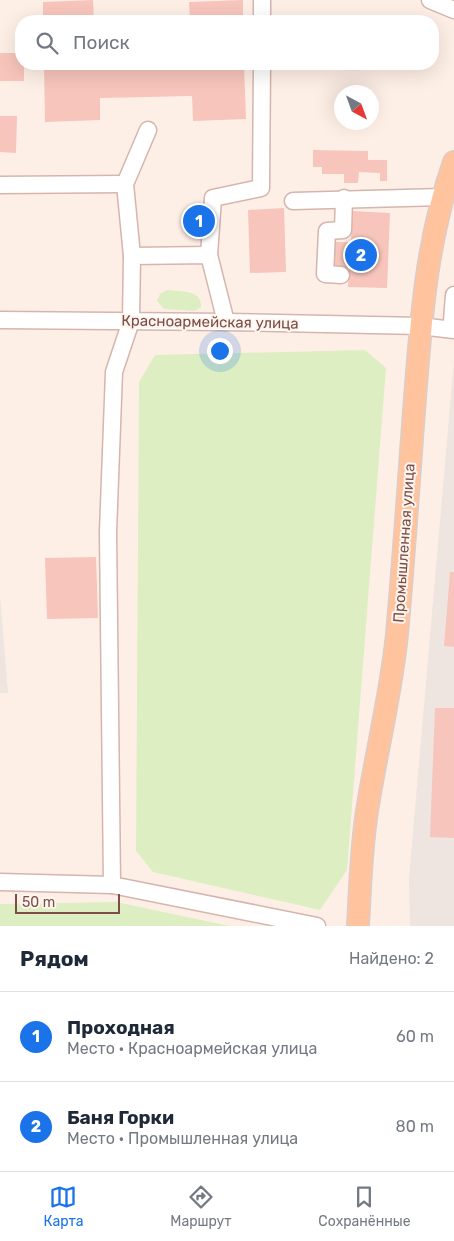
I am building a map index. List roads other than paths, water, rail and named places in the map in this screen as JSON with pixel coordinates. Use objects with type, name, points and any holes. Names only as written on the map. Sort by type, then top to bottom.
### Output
[{"type":"main road","name":"Промышленная улица","points":[[358,926],[360,877],[366,817],[387,709],[397,636],[420,326],[430,253],[442,197],[454,162]]},
{"type":"street","points":[[262,0],[262,15]]},
{"type":"street","points":[[430,0],[454,10]]},
{"type":"street","points":[[226,322],[209,255],[213,198],[261,188],[262,70]]},
{"type":"street","points":[[112,885],[108,532],[114,372],[131,321],[132,256],[125,184],[148,130]]},
{"type":"street","points":[[0,185],[125,184]]},
{"type":"street","points":[[293,201],[344,198],[442,197]]},
{"type":"street","points":[[342,275],[325,274],[327,231],[343,230],[344,198]]},
{"type":"street","points":[[132,256],[209,255]]},
{"type":"street","points":[[453,326],[454,295]]},
{"type":"street","name":"Красноармейская улица","points":[[0,320],[453,326]]},
{"type":"street","points":[[0,882],[112,885],[317,926]]},
{"type":"place","name":"Проходная","points":[[199,221]]},
{"type":"place","name":"Баня Горки","points":[[361,255]]}]
